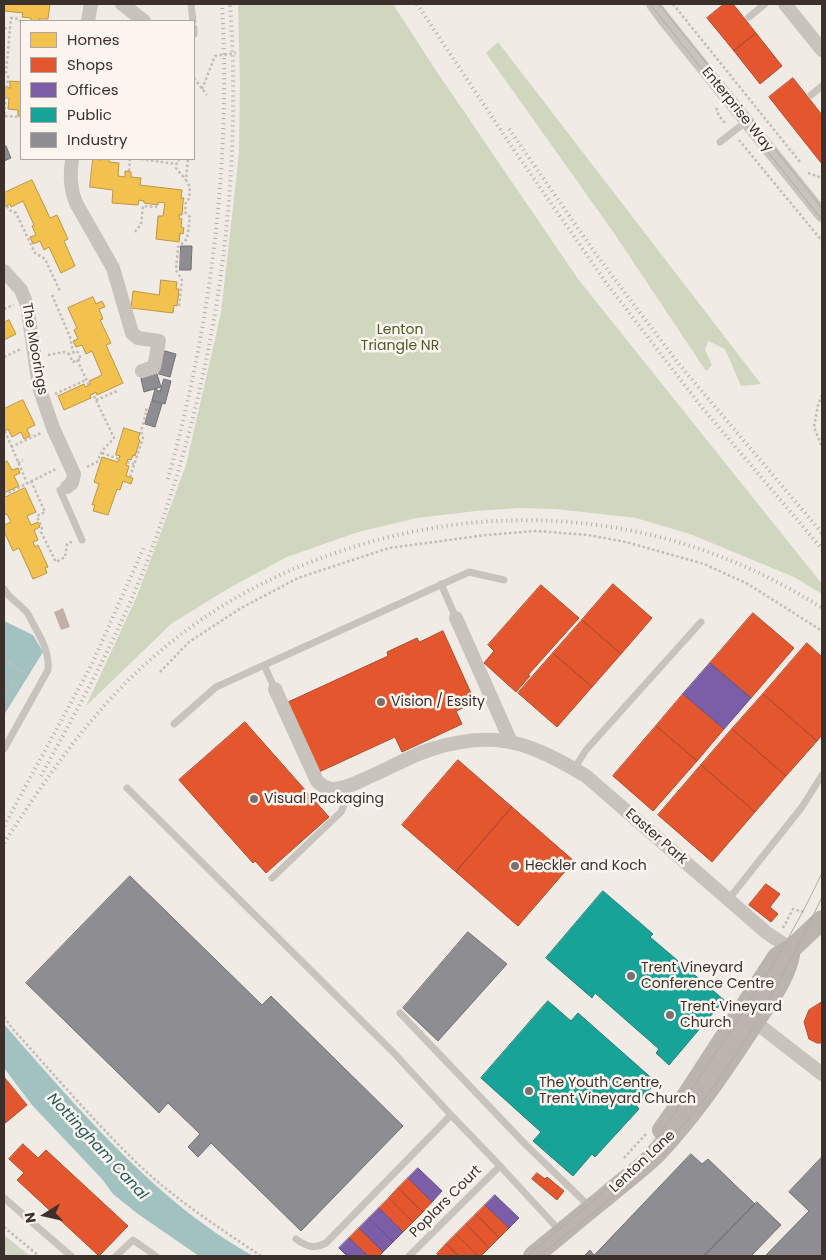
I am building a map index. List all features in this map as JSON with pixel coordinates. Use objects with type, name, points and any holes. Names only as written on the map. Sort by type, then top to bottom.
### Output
[{"type":"street","points":[[88,20],[91,4]]},
{"type":"street","points":[[122,4],[143,20]]},
{"type":"street","name":"Enterprise Way","points":[[654,4],[746,121],[819,206]]},
{"type":"street","points":[[785,4],[822,50]]},
{"type":"street","points":[[72,160],[70,184],[72,193],[76,204],[114,268],[132,333],[138,338],[159,341],[154,367],[142,371]]},
{"type":"street","name":"The Moorings","points":[[4,270],[24,296],[27,305],[39,387],[69,475]]},
{"type":"street","points":[[456,618],[511,742]]},
{"type":"street","name":"Easter Park","points":[[275,689],[317,781],[322,786],[332,789],[347,786],[429,750],[446,745],[478,740],[511,742],[545,754],[586,776],[767,933],[791,948]]},
{"type":"street","name":"Lenton Lane","points":[[598,1203],[661,1131],[731,1029],[777,957],[791,948],[822,920]]},
{"type":"street","name":"Lenton Lane","points":[[533,1256],[655,1155],[679,1129],[706,1096],[780,982],[790,960],[791,948]]},
{"type":"street","points":[[731,1029],[755,1022],[822,1074]]},
{"type":"lane","points":[[191,4],[193,20]]},
{"type":"lane","points":[[749,16],[765,4]]},
{"type":"lane","points":[[811,95],[822,86]]},
{"type":"lane","points":[[720,142],[746,121]]},
{"type":"lane","points":[[69,475],[60,490],[82,539]]},
{"type":"lane","points":[[174,724],[216,687],[441,584],[469,572],[504,580]]},
{"type":"lane","points":[[441,584],[456,618]]},
{"type":"lane","points":[[4,589],[10,598],[28,614],[47,652],[48,660],[48,670],[4,749]]},
{"type":"lane","points":[[574,769],[586,750],[701,622]]},
{"type":"lane","points":[[264,665],[275,689]]},
{"type":"lane","points":[[728,900],[802,807],[822,775]]},
{"type":"lane","points":[[272,878],[341,812],[347,798],[347,786]]},
{"type":"lane","points":[[127,788],[393,1052],[500,1166]]},
{"type":"lane","points":[[400,1013],[526,1144],[598,1203]]},
{"type":"lane","points":[[296,1239],[312,1248],[326,1243],[451,1115]]},
{"type":"lane","name":"Poplars Court","points":[[409,1256],[500,1166],[562,1233]]},
{"type":"lane","points":[[4,1198],[71,1256]]},
{"type":"lane","points":[[116,1256],[133,1240],[156,1256]]},
{"type":"path","name":"Enterprise Way","points":[[673,4],[808,173],[822,178]]},
{"type":"path","points":[[7,88],[8,76],[6,72],[11,18],[19,18],[20,20]]},
{"type":"path","points":[[4,28],[10,29]]},
{"type":"path","points":[[202,89],[215,56],[236,53]]},
{"type":"path","points":[[195,79],[207,95]]},
{"type":"path","points":[[6,97],[4,116],[20,117]]},
{"type":"path","points":[[129,171],[130,160]]},
{"type":"path","points":[[148,160],[176,164]]},
{"type":"path","points":[[176,164],[179,160]]},
{"type":"path","points":[[186,180],[188,160]]},
{"type":"path","points":[[176,164],[176,168],[190,187],[190,198],[186,201],[185,212],[190,217],[186,239],[178,247],[176,270],[182,280],[179,306]]},
{"type":"path","points":[[7,206],[9,210],[16,213],[35,253],[45,260],[60,291]]},
{"type":"path","points":[[135,232],[141,224],[143,206],[158,208]]},
{"type":"path","points":[[52,294],[70,336],[73,352]]},
{"type":"path","points":[[34,357],[64,352],[69,354],[77,351],[80,359],[72,362],[69,354]]},
{"type":"path","points":[[77,360],[89,386]]},
{"type":"path","points":[[43,400],[86,380]]},
{"type":"path","points":[[96,400],[118,390]]},
{"type":"path","points":[[4,495],[31,480],[69,475],[97,462],[102,451],[114,438],[93,394]]},
{"type":"path","points":[[822,395],[818,405],[814,428],[822,447]]},
{"type":"path","points":[[130,477],[143,438],[141,431],[148,410],[143,409]]},
{"type":"path","points":[[11,447],[53,428]]},
{"type":"path","points":[[5,431],[27,482]]},
{"type":"path","points":[[102,453],[119,459]]},
{"type":"path","points":[[18,462],[23,460]]},
{"type":"path","points":[[127,462],[134,464]]},
{"type":"path","points":[[31,480],[45,512],[37,516],[42,528],[41,532],[56,562],[65,557],[68,544],[82,539]]},
{"type":"path","points":[[4,659],[28,675]]},
{"type":"path","points":[[12,702],[4,696],[5,688],[12,682],[20,670]]},
{"type":"path","points":[[12,682],[20,688]]},
{"type":"path","points":[[4,1017],[132,1159],[219,1229],[261,1256]]},
{"type":"path","points":[[4,1227],[39,1256]]},
{"type":"green space","name":"Lenton Triangle NR","points":[[238,4],[393,4],[578,279],[822,584],[822,594],[794,577],[690,534],[636,518],[556,509],[518,508],[417,518],[358,532],[287,557],[229,588],[171,624],[86,706],[137,596],[186,465],[221,313],[239,154]]},
{"type":"green space","points":[[498,42],[761,384],[741,386],[725,349],[708,341],[705,350],[712,365],[706,371],[614,233],[486,53]]},
{"type":"green space","points":[[4,1235],[30,1256],[4,1256]]},
{"type":"water","points":[[4,621],[33,635],[43,652],[4,715]]},
{"type":"water","name":"Nottingham Canal","points":[[4,1024],[113,1145],[156,1186],[202,1223],[253,1256],[199,1256],[138,1214],[113,1194],[102,1179],[32,1105],[4,1068]]},
{"type":"building: Homes","points":[[4,4],[50,4],[48,19],[31,20],[31,18],[22,17],[23,13],[4,11]]},
{"type":"building: Homes","points":[[10,81],[20,82],[20,116],[18,116],[18,110],[8,109],[9,98],[4,97],[4,87],[10,88]]},
{"type":"building: Homes","points":[[93,160],[109,160],[109,162],[119,163],[118,176],[125,177],[125,171],[131,172],[131,177],[141,178],[140,185],[182,190],[181,198],[184,198],[182,215],[179,215],[179,218],[182,219],[181,227],[184,228],[183,234],[180,233],[179,242],[156,239],[158,216],[163,216],[165,203],[158,202],[158,205],[144,203],[144,201],[139,200],[138,205],[112,203],[113,190],[90,187]]},
{"type":"building: Homes","points":[[32,180],[50,218],[57,215],[68,239],[64,241],[75,266],[61,273],[49,247],[44,250],[40,241],[33,244],[30,237],[36,235],[32,226],[34,225],[23,201],[11,207],[10,204],[4,207],[4,193]]},
{"type":"building: Homes","points":[[161,280],[177,282],[176,289],[179,289],[177,306],[174,305],[173,313],[131,308],[133,291],[159,295]]},
{"type":"building: Homes","points":[[93,297],[96,304],[102,301],[105,307],[99,309],[103,319],[100,320],[111,343],[106,345],[123,383],[97,395],[96,392],[90,395],[91,398],[64,410],[58,396],[84,384],[85,387],[91,384],[89,381],[102,375],[92,351],[86,354],[82,345],[76,347],[73,341],[78,339],[74,330],[77,328],[68,308]]},
{"type":"building: Homes","points":[[9,320],[16,334],[4,340],[4,323]]},
{"type":"building: Homes","points":[[23,400],[35,425],[27,429],[30,436],[24,439],[21,432],[12,437],[8,429],[4,431],[4,409]]},
{"type":"building: Homes","points":[[124,428],[140,433],[135,456],[133,455],[131,460],[128,459],[126,465],[129,466],[126,476],[133,478],[131,484],[123,481],[120,490],[117,489],[108,515],[93,511],[95,505],[92,505],[99,484],[94,482],[102,457],[118,462],[120,456],[116,455]]},
{"type":"building: Homes","points":[[7,461],[12,470],[18,468],[20,473],[14,476],[19,486],[4,493],[4,463]]},
{"type":"building: Homes","points":[[25,488],[36,512],[27,516],[31,525],[38,522],[40,527],[34,530],[38,540],[33,542],[35,547],[38,545],[48,567],[45,568],[47,573],[33,579],[19,548],[13,551],[4,531],[4,525],[11,522],[7,514],[4,515],[4,498]]},
{"type":"building: Shops","points":[[724,4],[733,4],[756,33],[734,51],[707,18]]},
{"type":"building: Shops","points":[[756,33],[782,66],[760,84],[734,51]]},
{"type":"building: Shops","points":[[793,78],[822,115],[822,164],[769,97]]},
{"type":"building: Shops","points":[[613,584],[652,618],[621,654],[582,620]]},
{"type":"building: Shops","points":[[541,585],[579,618],[528,675],[530,676],[516,692],[484,663],[494,651],[488,645]]},
{"type":"building: Shops","points":[[753,613],[794,648],[751,698],[710,663]]},
{"type":"building: Shops","points":[[582,620],[621,654],[592,687],[553,653]]},
{"type":"building: Shops","name":"Vision / Essity","points":[[443,631],[475,702],[456,711],[462,724],[402,752],[395,737],[319,772],[288,702],[388,656],[387,652],[417,638],[419,642]]},
{"type":"building: Shops","points":[[807,643],[822,657],[822,735],[817,741],[763,694]]},
{"type":"building: Shops","points":[[553,653],[592,687],[557,727],[518,693]]},
{"type":"building: Shops","points":[[683,694],[724,729],[697,761],[656,726]]},
{"type":"building: Shops","points":[[763,694],[817,741],[786,776],[732,729]]},
{"type":"building: Shops","name":"Visual Packaging","points":[[245,722],[329,817],[266,873],[255,861],[253,863],[179,780]]},
{"type":"building: Shops","points":[[656,726],[697,761],[653,811],[613,776]]},
{"type":"building: Shops","points":[[732,729],[786,776],[755,812],[701,765]]},
{"type":"building: Shops","points":[[458,760],[512,807],[456,872],[402,825]]},
{"type":"building: Shops","points":[[701,765],[755,812],[712,862],[658,815]]},
{"type":"building: Shops","name":"Heckler and Koch","points":[[512,807],[574,861],[518,926],[456,872]]},
{"type":"building: Shops","points":[[766,884],[780,894],[770,907],[778,914],[771,922],[749,905]]},
{"type":"building: Shops","points":[[822,1002],[822,1043],[817,1043],[809,1039],[804,1022],[809,1010]]},
{"type":"building: Shops","points":[[4,1077],[27,1105],[4,1124]]},
{"type":"building: Shops","points":[[23,1144],[38,1158],[46,1150],[128,1226],[99,1256],[17,1180],[24,1173],[9,1159]]},
{"type":"building: Shops","points":[[537,1173],[545,1179],[547,1177],[564,1191],[557,1200],[532,1179]]},
{"type":"building: Shops","points":[[408,1178],[432,1202],[423,1212],[398,1188]]},
{"type":"building: Shops","points":[[398,1188],[423,1212],[413,1222],[389,1198]]},
{"type":"building: Shops","points":[[389,1198],[413,1222],[403,1232],[379,1208]]},
{"type":"building: Shops","points":[[485,1205],[509,1228],[499,1238],[476,1214]]},
{"type":"building: Shops","points":[[476,1214],[499,1238],[489,1248],[466,1224]]},
{"type":"building: Shops","points":[[466,1224],[489,1248],[481,1256],[478,1256],[456,1234]]},
{"type":"building: Shops","points":[[359,1228],[383,1252],[379,1256],[368,1256],[349,1238]]},
{"type":"building: Shops","points":[[456,1234],[478,1256],[459,1256],[446,1244]]},
{"type":"building: Shops","points":[[446,1244],[459,1256],[439,1256],[437,1254]]},
{"type":"building: Offices","points":[[710,663],[751,698],[724,729],[683,694]]},
{"type":"building: Offices","points":[[418,1168],[442,1191],[432,1202],[408,1178]]},
{"type":"building: Offices","points":[[495,1195],[519,1218],[509,1228],[485,1205]]},
{"type":"building: Offices","points":[[379,1208],[403,1232],[393,1242],[369,1218]]},
{"type":"building: Offices","points":[[369,1218],[393,1242],[383,1252],[359,1228]]},
{"type":"building: Offices","points":[[349,1238],[368,1256],[347,1256],[339,1248]]},
{"type":"building: Public","name":"Trent Vineyard Conference Centre","points":[[603,891],[653,934],[650,937],[724,1000],[669,1065],[656,1053],[659,1049],[595,993],[592,998],[546,958]]},
{"type":"building: Public","points":[[548,1001],[571,1021],[578,1013],[656,1082],[636,1105],[639,1109],[595,1157],[592,1154],[573,1176],[533,1141],[541,1132],[481,1078]]},
{"type":"building: Industry","points":[[6,146],[11,158],[4,161],[4,147]]},
{"type":"building: Industry","points":[[181,246],[192,246],[191,270],[180,270]]},
{"type":"building: Industry","points":[[165,351],[176,354],[170,377],[159,374]]},
{"type":"building: Industry","points":[[157,374],[161,387],[144,392],[141,379]]},
{"type":"building: Industry","points":[[164,379],[171,381],[165,404],[152,400],[155,389],[160,391]]},
{"type":"building: Industry","points":[[152,401],[162,404],[155,427],[145,424]]},
{"type":"building: Industry","points":[[130,876],[262,1005],[271,996],[403,1126],[301,1231],[211,1143],[198,1157],[188,1147],[200,1134],[168,1103],[159,1113],[26,983]]},
{"type":"building: Industry","points":[[468,932],[507,964],[438,1041],[403,1008]]},
{"type":"building: Industry","points":[[691,1154],[702,1164],[708,1159],[755,1204],[704,1256],[584,1256],[590,1250],[594,1255]]},
{"type":"building: Industry","points":[[822,1157],[822,1256],[765,1256],[809,1211],[789,1192]]},
{"type":"building: Industry","points":[[757,1202],[781,1225],[751,1256],[704,1256]]},
{"type":"building: Other","points":[[63,608],[70,627],[61,630],[54,612]]},
{"type":"tram line","points":[[650,4],[822,220]]},
{"type":"tram line","points":[[659,4],[822,208]]},
{"type":"tram line","points":[[527,1256],[615,1180],[643,1153],[662,1130],[758,989],[798,920],[822,873]]},
{"type":"tram line","points":[[539,1256],[618,1192],[648,1164],[687,1121],[732,1061],[752,1029],[789,964],[822,897]]},
{"type":"railway","points":[[168,479],[196,362],[215,243],[223,124],[222,4]]},
{"type":"railway","points":[[41,776],[102,662],[135,591],[162,521],[184,450],[203,377],[217,303],[232,154],[233,79],[230,4]]},
{"type":"railway","points":[[417,4],[512,147],[607,284],[700,405],[822,549]]},
{"type":"railway","points":[[509,129],[598,257],[678,363],[822,533]]},
{"type":"railway","points":[[4,843],[74,742],[113,696],[158,653],[216,610],[279,575],[324,557],[387,537],[451,525],[515,520],[579,523],[642,533],[704,550],[764,575],[822,608]]},
{"type":"railway","points":[[4,826],[92,664],[144,547]]},
{"type":"place","name":"Vision / Essity","points":[[381,702]]},
{"type":"place","name":"Visual Packaging","points":[[254,799]]},
{"type":"place","name":"Heckler and Koch","points":[[515,866]]},
{"type":"place","name":"Trent Vineyard Conference Centre","points":[[631,976]]},
{"type":"place","name":"Trent Vineyard Church","points":[[670,1015]]},
{"type":"place","name":"The Youth Centre, Trent Vineyard Church","points":[[529,1091]]}]
